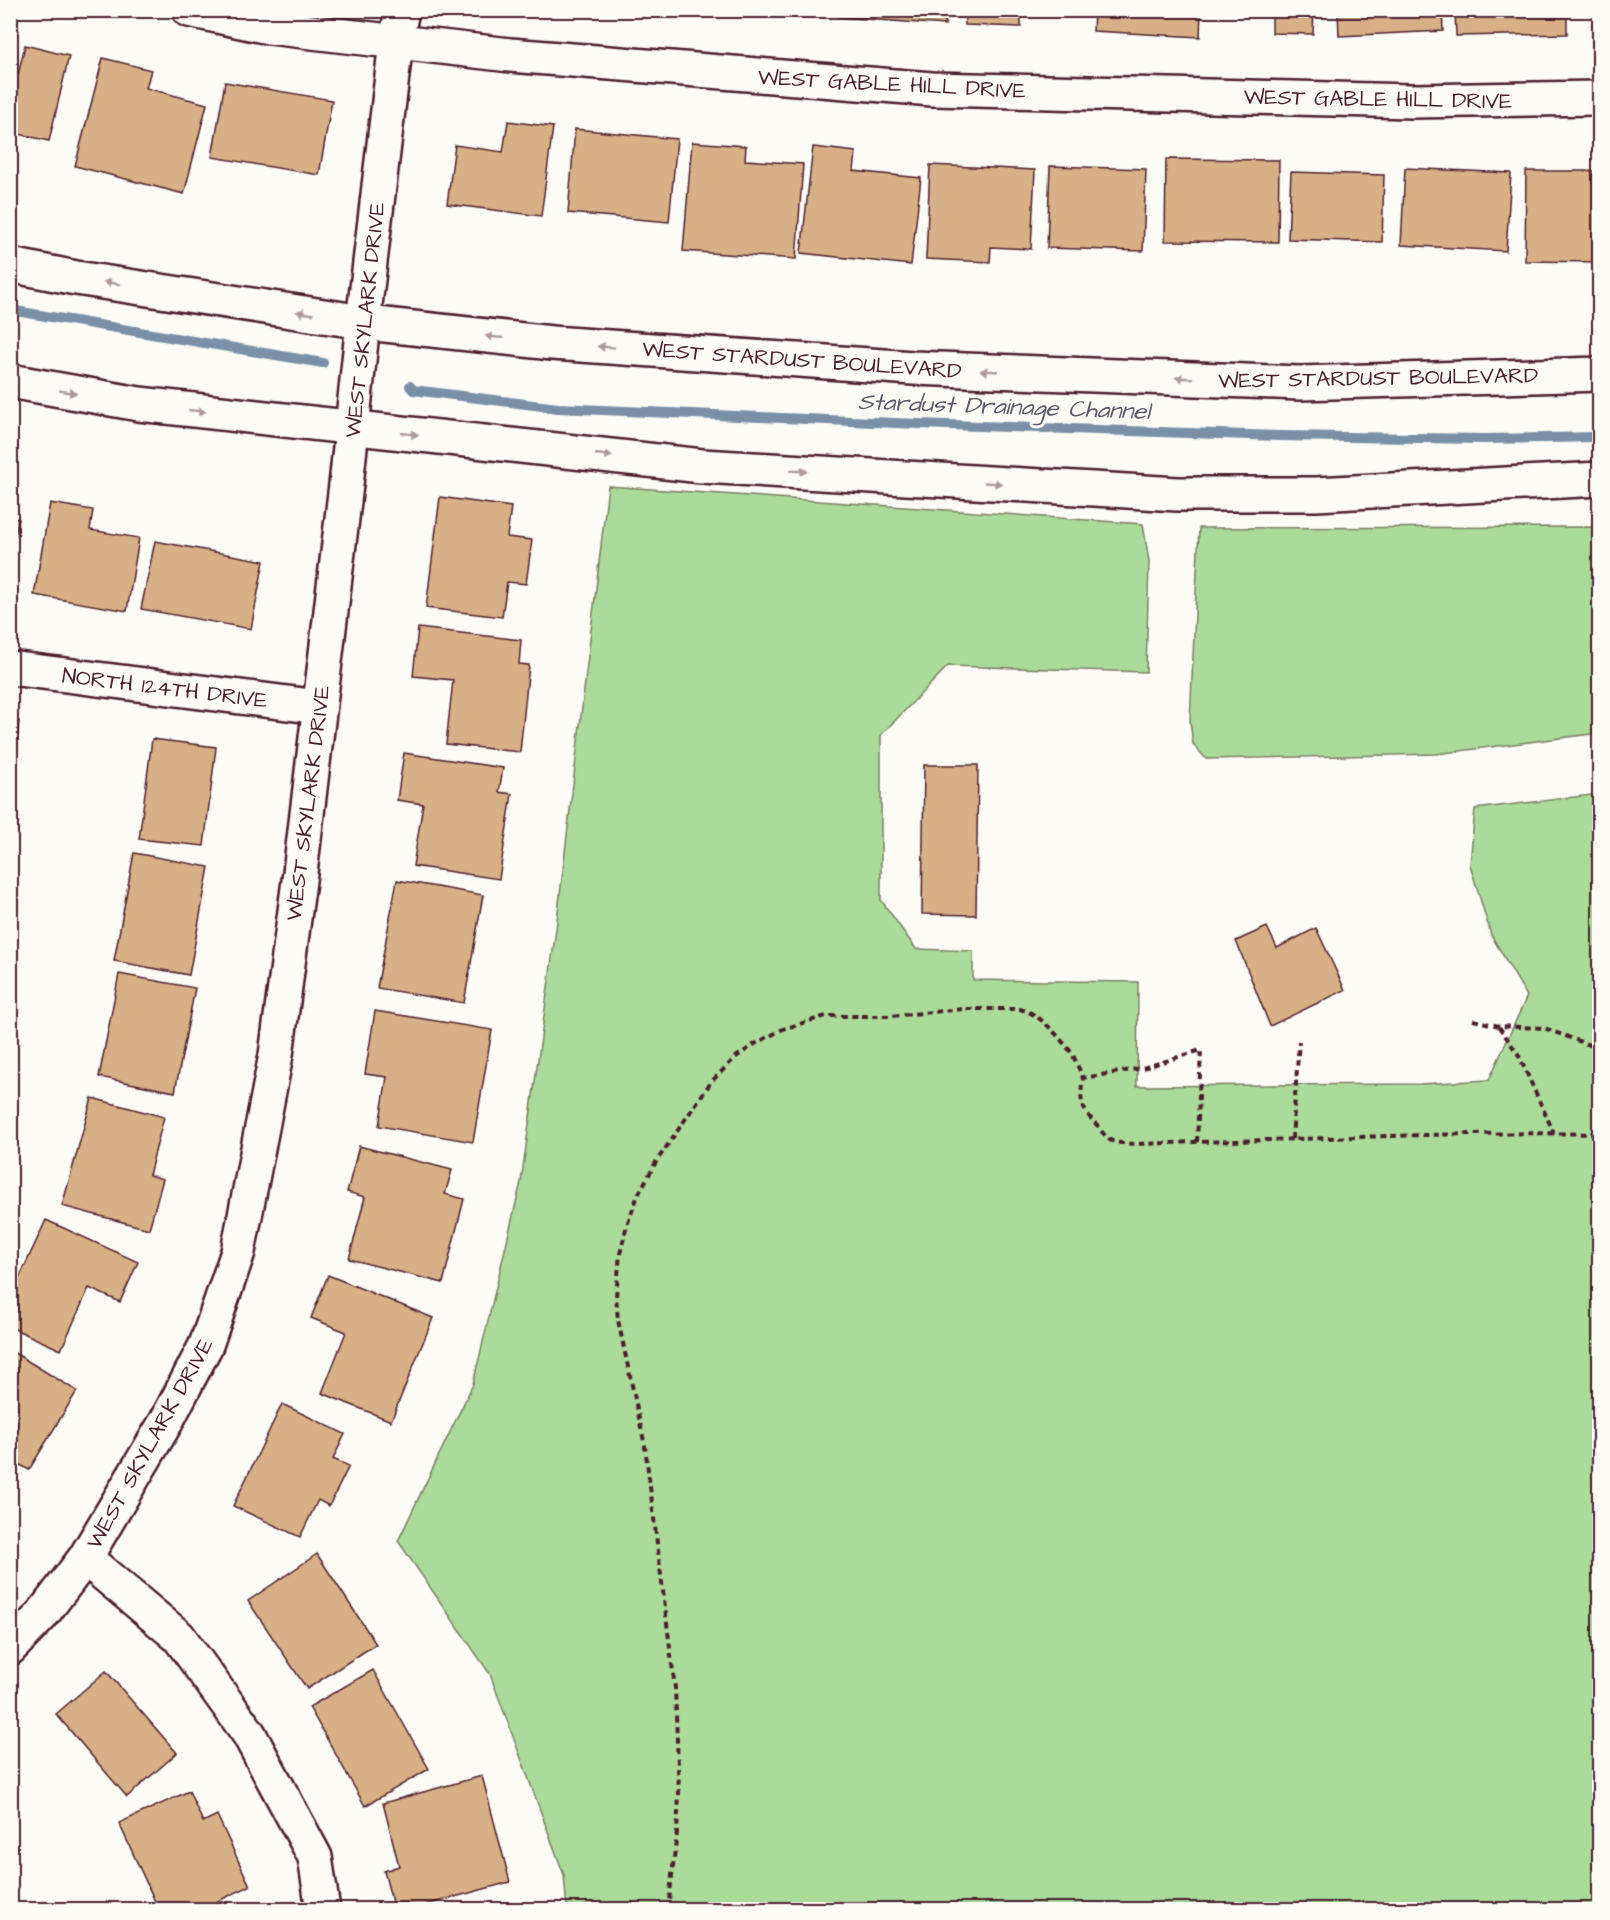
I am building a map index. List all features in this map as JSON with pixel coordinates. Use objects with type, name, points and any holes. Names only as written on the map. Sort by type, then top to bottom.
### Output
[{"type":"street","name":"WEST GABLE HILL DRIVE","points":[[189,10],[269,27],[522,56],[932,89],[1412,101],[1599,98]]},
{"type":"street","name":"WEST SKYLARK DRIVE","points":[[10,1648],[41,1616],[85,1558],[166,1422],[206,1345],[238,1252],[276,1055],[396,42],[402,10]]},
{"type":"street","name":"WEST STARDUST BOULEVARD","points":[[10,265],[76,278],[363,322],[552,343],[913,368],[1300,383],[1599,374]]},
{"type":"street","points":[[10,381],[139,404],[702,466],[1178,494],[1316,494],[1599,479]]},
{"type":"street","name":"NORTH 124TH DRIVE","points":[[10,668],[319,707]]},
{"type":"street","points":[[85,1558],[179,1637],[249,1734],[315,1857],[323,1910]]},
{"type":"path","points":[[668,1910],[679,1793],[675,1688],[645,1446],[618,1320],[616,1296],[620,1254],[638,1195],[656,1162],[711,1082],[736,1057],[783,1029],[826,1016],[891,1016],[963,1009],[1020,1009],[1044,1022],[1072,1053],[1083,1078],[1081,1104],[1084,1111],[1111,1140],[1123,1143],[1510,1132],[1599,1134]]},
{"type":"path","points":[[1473,1020],[1499,1026],[1544,1028],[1599,1049]]},
{"type":"path","points":[[1499,1026],[1518,1054],[1554,1133]]},
{"type":"path","points":[[1292,1139],[1299,1041]]},
{"type":"path","points":[[1083,1078],[1143,1068],[1201,1050],[1197,1142]]},
{"type":"green space","points":[[608,486],[1143,524],[1149,561],[1146,672],[948,666],[881,735],[881,900],[916,949],[973,951],[973,980],[1138,982],[1137,1086],[1420,1084],[1489,1080],[1527,996],[1491,935],[1470,865],[1475,809],[1599,794],[1599,1909],[567,1909],[564,1875],[490,1674],[398,1541],[473,1384],[521,1182],[556,929]]},
{"type":"green space","points":[[1599,527],[1599,733],[1436,754],[1206,759],[1193,744],[1190,721],[1199,528]]},
{"type":"building","points":[[839,10],[946,10],[945,25],[839,17]]},
{"type":"building","points":[[965,10],[1021,10],[1021,27],[965,25]]},
{"type":"building","points":[[1094,10],[1201,10],[1200,37],[1093,31]]},
{"type":"building","points":[[1272,10],[1314,10],[1313,34],[1272,33]]},
{"type":"building","points":[[1338,10],[1442,10],[1443,31],[1339,36]]},
{"type":"building","points":[[1455,10],[1567,10],[1567,34],[1456,36]]},
{"type":"building","points":[[25,45],[69,56],[49,141],[10,132],[10,74],[18,75]]},
{"type":"building","points":[[103,58],[151,70],[146,88],[207,104],[184,194],[75,166]]},
{"type":"building","points":[[225,82],[332,100],[319,175],[212,157]]},
{"type":"building","points":[[508,121],[553,127],[541,216],[447,204],[455,145],[503,152]]},
{"type":"building","points":[[575,129],[677,139],[669,222],[568,213]]},
{"type":"building","points":[[692,142],[746,146],[745,160],[803,164],[796,259],[683,251]]},
{"type":"building","points":[[813,147],[856,152],[854,171],[921,178],[911,265],[801,253]]},
{"type":"building","points":[[1166,159],[1279,160],[1278,242],[1165,241]]},
{"type":"building","points":[[930,165],[1035,170],[1031,249],[991,247],[990,262],[926,259]]},
{"type":"building","points":[[1050,166],[1146,169],[1143,251],[1047,248]]},
{"type":"building","points":[[1405,168],[1511,173],[1506,251],[1401,245]]},
{"type":"building","points":[[1526,171],[1600,171],[1600,262],[1525,261]]},
{"type":"building","points":[[1291,172],[1384,175],[1382,242],[1288,239]]},
{"type":"building","points":[[440,497],[511,507],[507,537],[532,540],[526,584],[507,582],[502,617],[426,608]]},
{"type":"building","points":[[50,503],[93,510],[90,530],[139,538],[127,611],[34,595]]},
{"type":"building","points":[[10,517],[19,519],[10,555]]},
{"type":"building","points":[[155,541],[264,561],[251,629],[141,609]]},
{"type":"building","points":[[418,628],[521,640],[519,664],[529,665],[520,752],[446,744],[453,680],[413,676]]},
{"type":"building","points":[[10,720],[19,721],[10,798]]},
{"type":"building","points":[[152,739],[216,747],[204,846],[139,839]]},
{"type":"building","points":[[404,753],[503,768],[499,792],[512,794],[499,879],[413,866],[423,804],[397,800]]},
{"type":"building","points":[[924,765],[978,765],[976,915],[922,914]]},
{"type":"building","points":[[134,853],[209,867],[189,975],[114,961]]},
{"type":"building","points":[[397,880],[483,895],[464,1003],[377,988]]},
{"type":"building","points":[[1267,927],[1277,948],[1316,928],[1345,990],[1270,1026],[1236,941]]},
{"type":"building","points":[[119,974],[195,988],[175,1092],[99,1077]]},
{"type":"building","points":[[375,1011],[492,1030],[473,1142],[379,1126],[387,1077],[365,1074]]},
{"type":"building","points":[[92,1098],[164,1117],[149,1175],[163,1179],[149,1229],[62,1206]]},
{"type":"building","points":[[359,1146],[452,1170],[445,1194],[464,1199],[443,1283],[349,1259],[365,1197],[347,1192]]},
{"type":"building","points":[[46,1220],[138,1262],[120,1302],[89,1288],[61,1350],[10,1327],[10,1298]]},
{"type":"building","points":[[328,1275],[433,1318],[391,1421],[322,1393],[346,1332],[311,1318]]},
{"type":"building","points":[[13,1352],[77,1391],[29,1470],[10,1459],[10,1356]]},
{"type":"building","points":[[282,1404],[345,1434],[333,1459],[349,1466],[329,1506],[318,1500],[300,1537],[233,1506]]},
{"type":"building","points":[[317,1554],[376,1644],[307,1689],[248,1601]]},
{"type":"building","points":[[373,1670],[429,1769],[365,1806],[309,1707]]},
{"type":"building","points":[[106,1671],[177,1753],[127,1797],[56,1714]]},
{"type":"building","points":[[482,1776],[510,1882],[407,1910],[394,1910],[384,1871],[399,1866],[383,1803]]},
{"type":"building","points":[[189,1791],[203,1822],[217,1815],[250,1886],[199,1910],[159,1910],[119,1823]]},
{"type":"waterway","name":"Stardust Drainage Channel","points":[[10,310],[323,363]]},
{"type":"waterway","name":"Stardust Drainage Channel","points":[[410,386],[413,390],[558,408],[918,424],[1279,436],[1485,439],[1600,437]]}]
